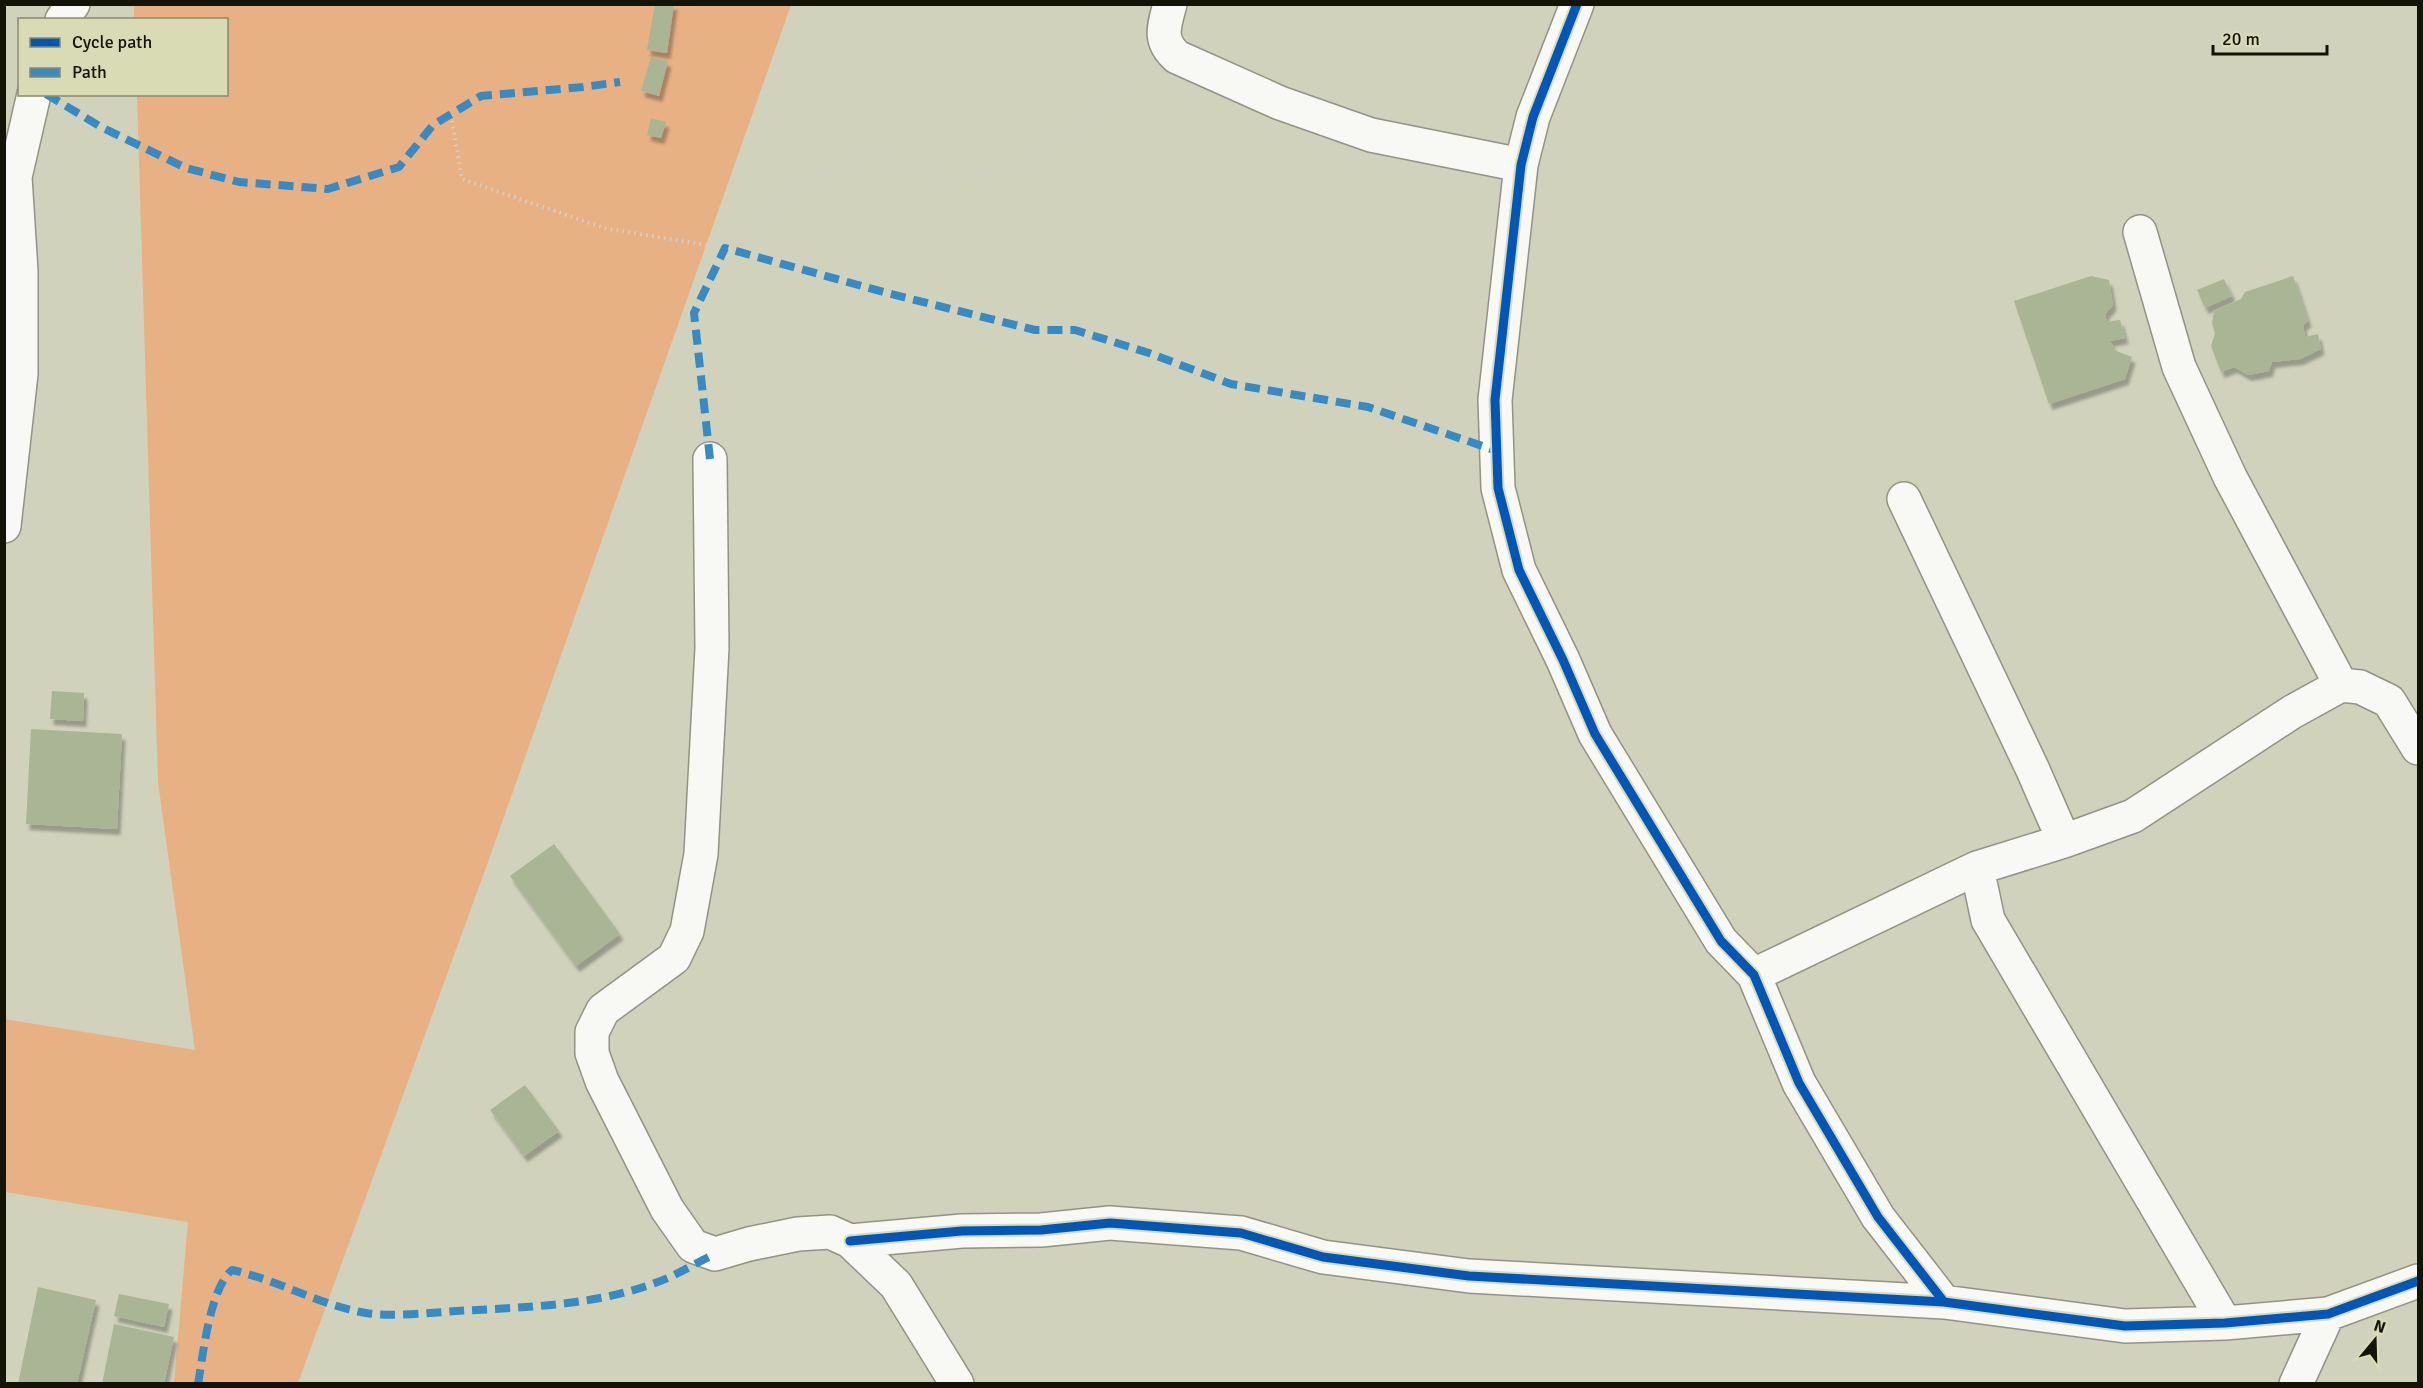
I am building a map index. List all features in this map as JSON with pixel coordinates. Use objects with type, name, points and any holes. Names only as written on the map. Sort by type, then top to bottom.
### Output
[{"type":"street","points":[[63,18],[73,4]]},
{"type":"street","points":[[1170,4],[1163,28],[1164,40],[1167,48],[1177,57],[1300,111],[1371,135],[1521,165]]},
{"type":"street","points":[[1577,4],[1533,117],[1521,165],[1495,400],[1498,488],[1519,570],[1563,660],[1595,734],[1721,941],[1754,975],[1798,1083],[1878,1217],[1944,1302]]},
{"type":"street","points":[[4,526],[21,374],[21,271],[15,177],[33,96]]},
{"type":"street","points":[[2140,232],[2179,367],[2230,477],[2341,685]]},
{"type":"street","points":[[710,459],[712,648],[701,854],[687,931],[674,958],[632,986],[603,1010],[592,1032],[592,1053],[602,1081],[667,1209],[693,1246],[714,1254],[798,1234],[830,1232],[850,1241],[896,1285],[957,1383]]},
{"type":"street","points":[[1904,499],[2032,768],[2064,841]]},
{"type":"street","points":[[1754,975],[1977,868],[2064,841],[2133,816],[2292,712],[2341,685],[2360,687],[2389,701],[2418,748]]},
{"type":"street","points":[[1977,868],[1988,920],[2225,1323]]},
{"type":"street","points":[[850,1241],[962,1231],[1041,1230],[1110,1223],[1242,1233],[1323,1257],[1469,1276],[1944,1302],[2125,1326],[2225,1323],[2328,1314],[2418,1281]]},
{"type":"street","points":[[2296,1383],[2328,1314]]},
{"type":"path","points":[[451,115],[462,179],[604,228],[725,248],[808,179],[871,155],[950,179],[1016,169],[1080,126],[1164,40]]},
{"type":"shaded area","points":[[134,5],[791,5],[488,862],[298,1383],[174,1383],[188,1222],[5,1192],[4,1019],[195,1050],[158,782],[137,96],[228,96],[228,18],[134,18]]},
{"type":"building","points":[[655,4],[674,4],[667,53],[647,50]]},
{"type":"building","points":[[651,57],[668,61],[659,96],[641,91]]},
{"type":"building","points":[[651,118],[666,122],[661,138],[647,135]]},
{"type":"building","points":[[2091,276],[2109,280],[2113,305],[2105,314],[2107,322],[2120,320],[2125,338],[2110,341],[2116,351],[2132,357],[2125,379],[2049,404],[2014,301]]},
{"type":"building","points":[[2293,276],[2308,321],[2303,325],[2305,337],[2318,334],[2321,349],[2300,359],[2272,362],[2269,371],[2248,375],[2234,367],[2221,372],[2211,346],[2215,333],[2212,323],[2214,311],[2241,299],[2245,292]]},
{"type":"building","points":[[2224,279],[2232,296],[2205,308],[2197,290]]},
{"type":"building","points":[[52,691],[84,693],[83,721],[50,719]]},
{"type":"building","points":[[31,729],[122,734],[117,829],[26,824]]},
{"type":"building","points":[[554,844],[620,934],[576,966],[510,876]]},
{"type":"building","points":[[525,1085],[559,1131],[524,1156],[490,1110]]},
{"type":"building","points":[[38,1287],[96,1300],[77,1384],[18,1384]]},
{"type":"building","points":[[119,1294],[169,1304],[164,1327],[114,1316]]},
{"type":"building","points":[[114,1324],[174,1337],[164,1384],[102,1384]]},
{"type":"marked path","points":[[49,96],[101,127],[186,168],[239,182],[328,189],[399,167],[433,125],[481,96],[620,82]]},
{"type":"marked path","points":[[710,459],[694,313],[725,248],[887,293],[1035,330],[1075,330],[1149,353],[1231,384],[1368,407],[1497,451]]},
{"type":"marked path","points":[[198,1384],[213,1306],[224,1279],[232,1270],[349,1309],[386,1315],[538,1306],[619,1294],[670,1277],[715,1254]]},
{"type":"cycle path","points":[[1577,4],[1533,117],[1521,165],[1495,400],[1498,488],[1519,570],[1563,660],[1595,734],[1721,941],[1754,975],[1799,1083],[1878,1217],[1944,1302]]},
{"type":"cycle path","points":[[850,1241],[962,1231],[1041,1230],[1110,1223],[1241,1233],[1323,1257],[1469,1276],[1944,1302],[2125,1326],[2225,1323],[2328,1314],[2418,1281]]}]
